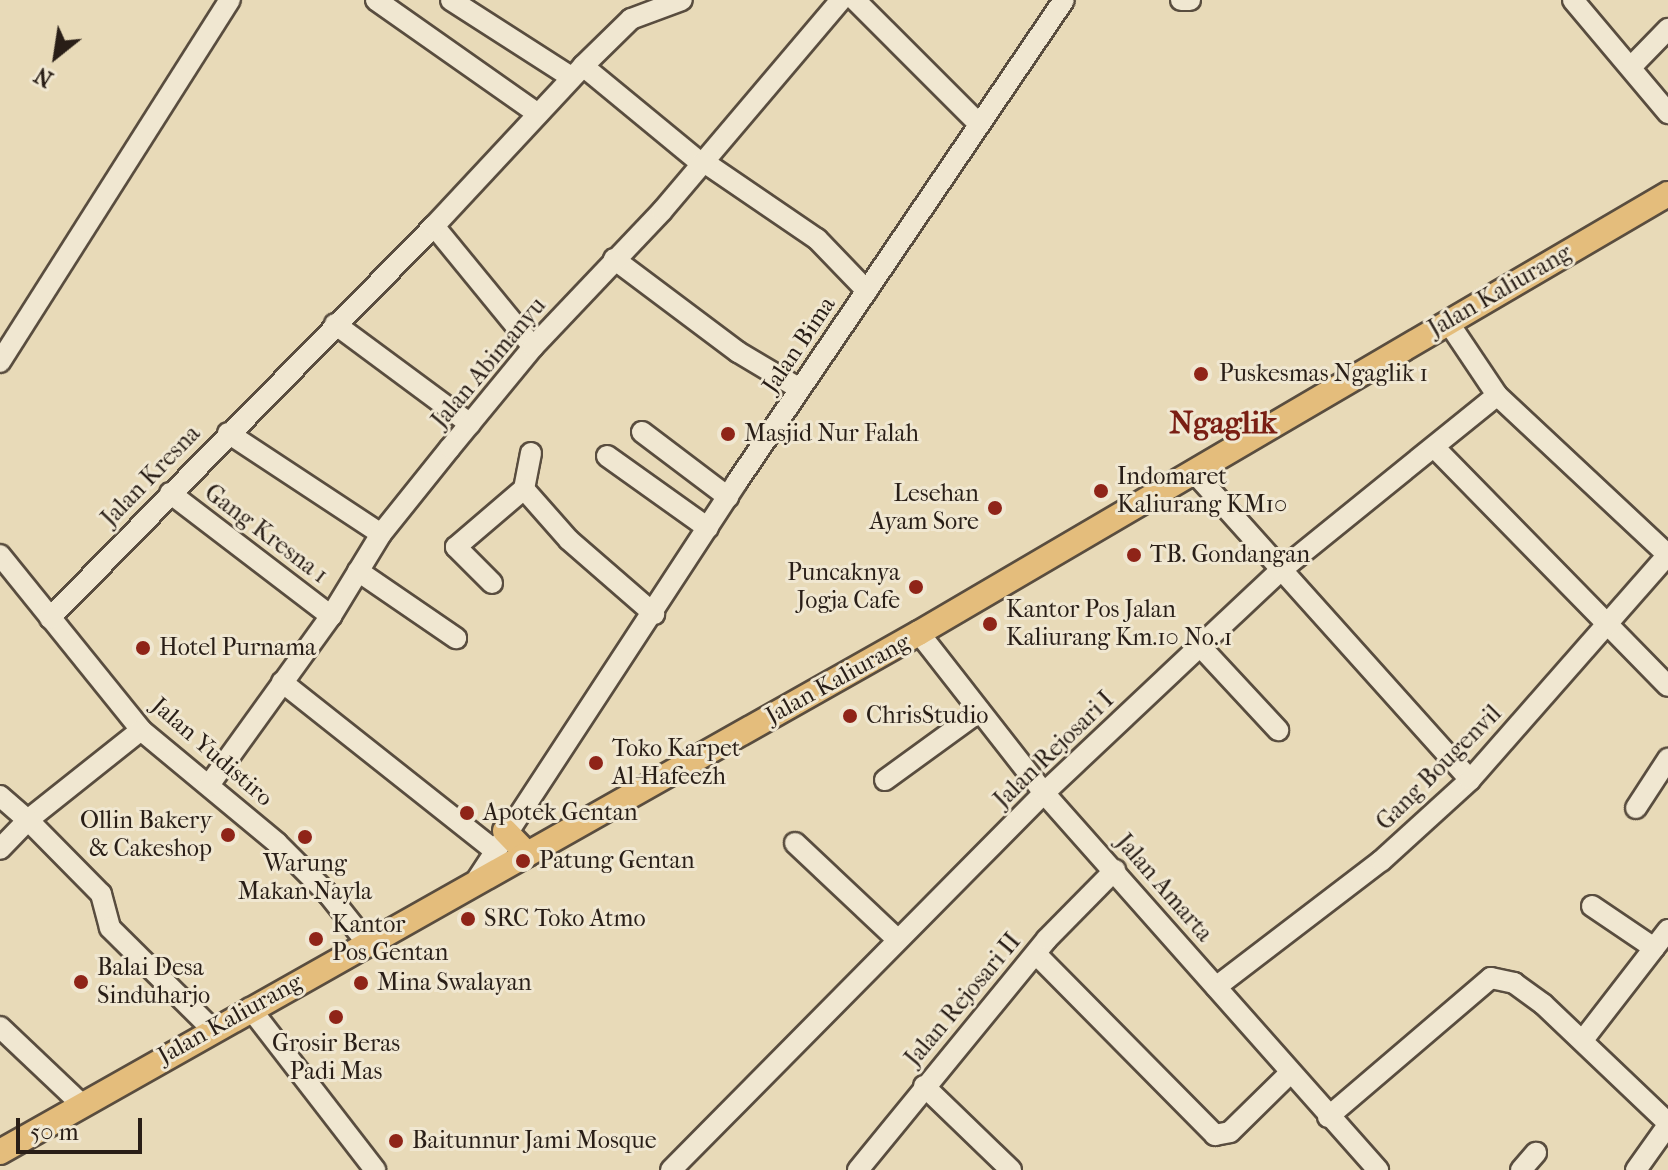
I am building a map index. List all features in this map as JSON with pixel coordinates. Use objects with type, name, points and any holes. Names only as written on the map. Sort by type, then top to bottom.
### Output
[{"type":"main road","name":"Jalan Kaliurang","points":[[0,1152],[80,1103],[919,633],[1668,194]]},
{"type":"main road","points":[[500,841],[527,854]]},
{"type":"street","points":[[0,362],[230,0]]},
{"type":"street","points":[[376,0],[538,114]]},
{"type":"street","points":[[451,0],[577,72],[703,163],[817,239],[867,291]]},
{"type":"street","points":[[228,433],[434,226],[577,72],[631,19],[639,6],[682,0]]},
{"type":"street","name":"Jalan Abimanyu","points":[[209,785],[331,616],[381,534],[533,347],[703,163],[841,0]]},
{"type":"street","points":[[855,0],[977,122]]},
{"type":"street","name":"Jalan Bima","points":[[476,881],[977,122],[1064,0]]},
{"type":"street","points":[[1181,0],[1190,0]]},
{"type":"street","points":[[1573,0],[1632,66],[1668,113]]},
{"type":"street","points":[[1632,66],[1668,29]]},
{"type":"street","points":[[434,226],[533,347]]},
{"type":"street","points":[[614,259],[728,345],[800,389]]},
{"type":"street","points":[[1448,322],[1497,395],[1668,555]]},
{"type":"street","points":[[335,324],[470,424]]},
{"type":"street","name":"Jalan Rejosari I","points":[[671,1170],[1044,793],[1200,646],[1280,571],[1497,395]]},
{"type":"street","points":[[642,432],[728,497]]},
{"type":"street","name":"Jalan Kresna","points":[[50,618],[228,433],[381,534]]},
{"type":"street","points":[[1434,447],[1668,686]]},
{"type":"street","points":[[492,583],[456,547],[524,489],[531,453]]},
{"type":"street","points":[[607,456],[708,528]]},
{"type":"street","points":[[1193,471],[1280,571],[1390,686],[1470,780]]},
{"type":"street","points":[[524,489],[569,540],[654,614]]},
{"type":"street","name":"Gang Kresna 1","points":[[170,493],[331,616]]},
{"type":"street","name":"Jalan Yudistiro","points":[[0,555],[141,730],[209,785],[329,895],[367,943]]},
{"type":"street","name":"Gang Bougenvil","points":[[1216,987],[1381,861],[1470,780],[1668,555]]},
{"type":"street","points":[[358,571],[456,638]]},
{"type":"street","name":"Jalan Amarta","points":[[919,633],[1044,793],[1378,1170]]},
{"type":"street","points":[[1200,646],[1278,730]]},
{"type":"street","points":[[282,682],[500,841]]},
{"type":"street","points":[[885,780],[980,711]]},
{"type":"street","points":[[0,849],[28,820],[141,730]]},
{"type":"street","points":[[1636,808],[1668,759]]},
{"type":"street","points":[[0,796],[101,894],[110,928],[212,1029]]},
{"type":"street","points":[[795,843],[897,939]]},
{"type":"street","name":"Jalan Rejosari II","points":[[858,1170],[924,1086],[1036,954],[1115,870]]},
{"type":"street","points":[[1592,906],[1654,948]]},
{"type":"street","points":[[1583,1040],[1668,930]]},
{"type":"street","points":[[1036,954],[1215,1135],[1230,1132],[1290,1073]]},
{"type":"street","points":[[1328,1117],[1491,978],[1514,983],[1583,1040],[1641,1102],[1668,1124],[1636,1170]]},
{"type":"street","points":[[250,1008],[375,1170]]},
{"type":"street","points":[[0,1027],[80,1103]]},
{"type":"street","points":[[924,1086],[1011,1170]]},
{"type":"street","points":[[1521,1170],[1536,1153]]},
{"type":"place","name":"Puskesmas Ngaglik 1","points":[[1201,374]]},
{"type":"place","name":"Masjid Nur Falah","points":[[728,434]]},
{"type":"place","name":"Indomaret Kaliurang KM10","points":[[1101,491]]},
{"type":"place","name":"Lesehan Ayam Sore","points":[[995,508]]},
{"type":"place","name":"TB. Gondangan","points":[[1134,555]]},
{"type":"place","name":"Puncaknya Jogja Cafe","points":[[916,587]]},
{"type":"place","name":"Kantor Pos Jalan Kaliurang Km.10 No. 1","points":[[990,624]]},
{"type":"place","name":"Hotel Purnama","points":[[143,648]]},
{"type":"place","name":"ChrisStudio","points":[[850,716]]},
{"type":"place","name":"Toko Karpet Al-Hafeezh","points":[[596,763]]},
{"type":"place","name":"Apotek Gentan","points":[[467,813]]},
{"type":"place","name":"Ollin Bakery & Cakeshop","points":[[228,835]]},
{"type":"place","name":"Warung Makan Nayla","points":[[305,837]]},
{"type":"place","name":"Patung Gentan","points":[[523,861]]},
{"type":"place","name":"SRC Toko Atmo","points":[[468,919]]},
{"type":"place","name":"Kantor Pos Gentan","points":[[316,939]]},
{"type":"place","name":"Balai Desa Sinduharjo","points":[[81,982]]},
{"type":"place","name":"Mina Swalayan","points":[[361,983]]},
{"type":"place","name":"Grosir Beras Padi Mas","points":[[336,1017]]},
{"type":"place","name":"Baitunnur Jami Mosque","points":[[396,1141]]},
{"type":"district","name":"Ngaglik","points":[[1223,423]]}]
